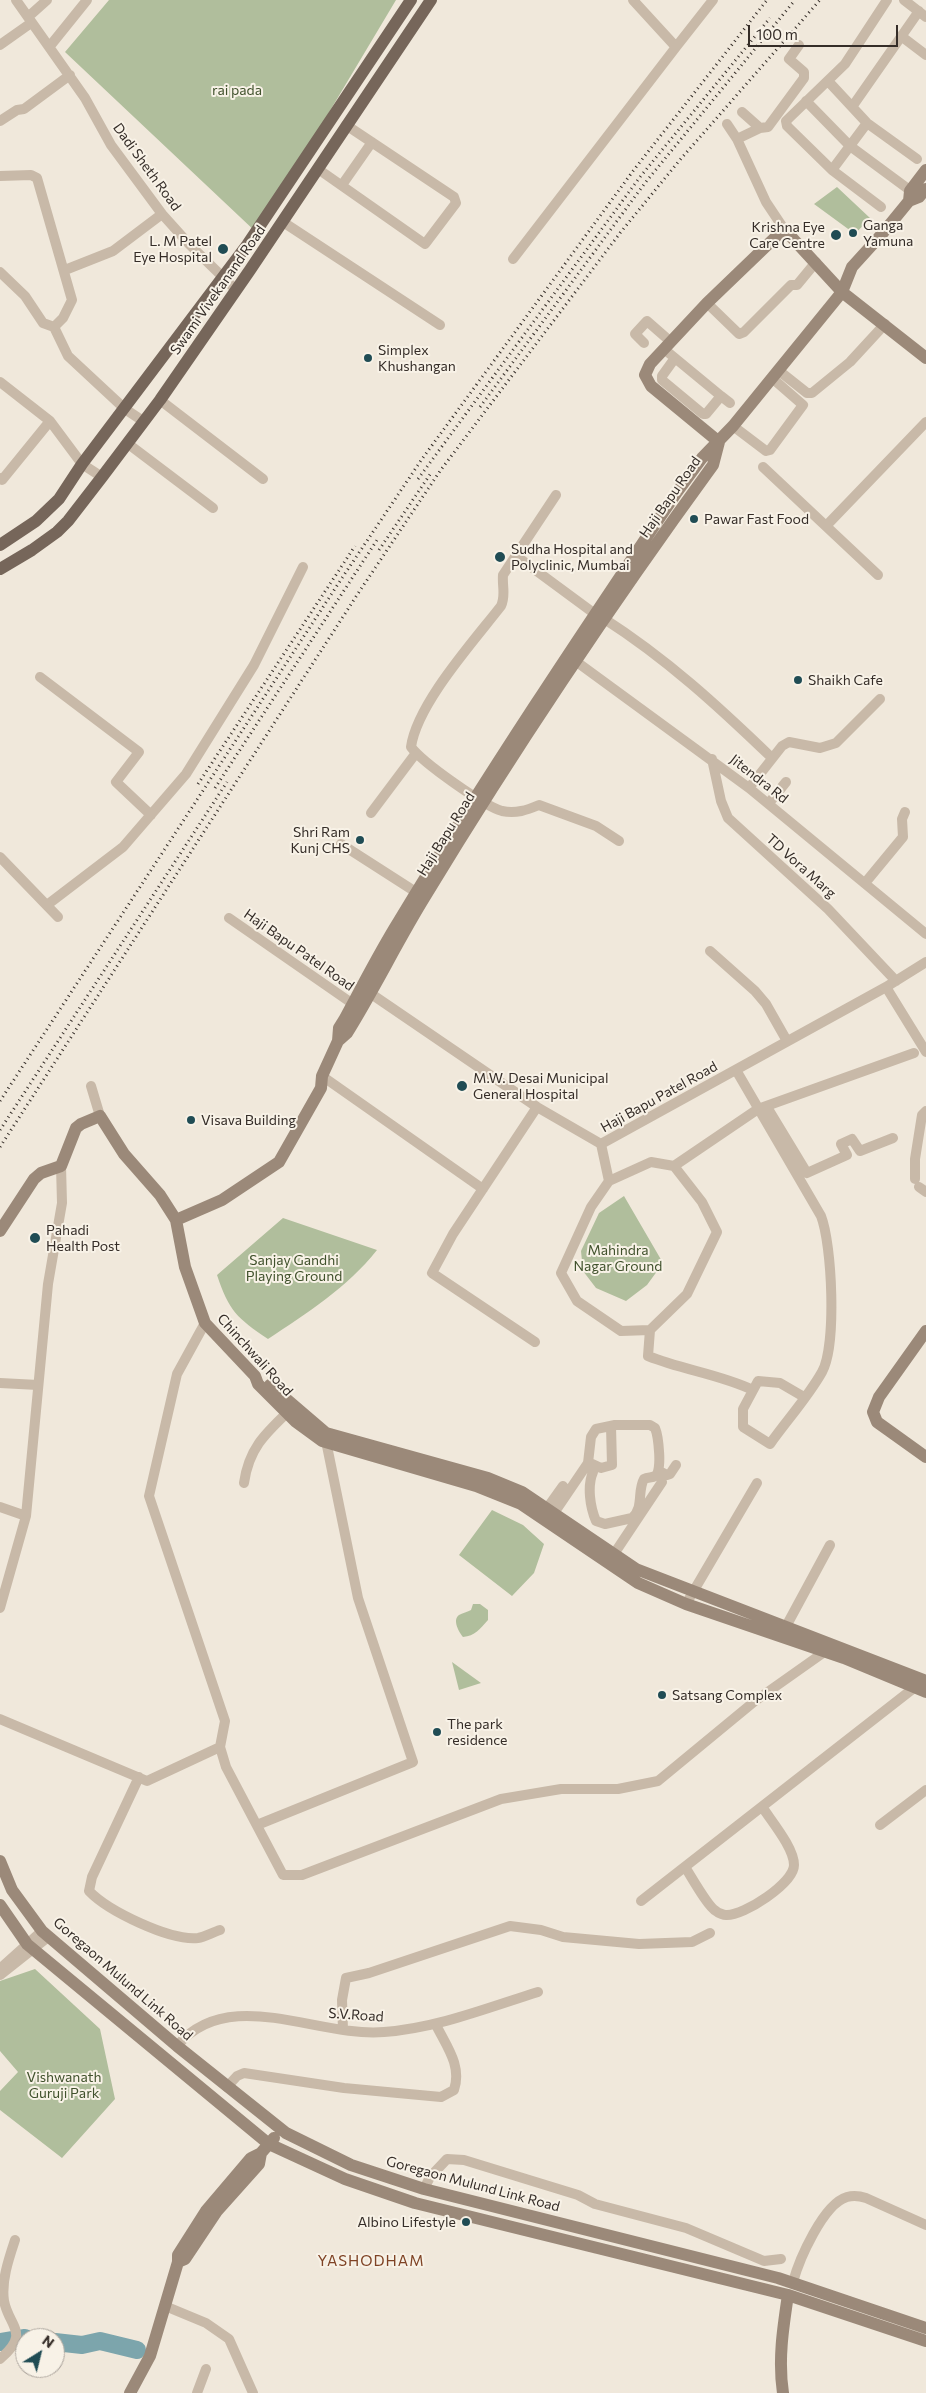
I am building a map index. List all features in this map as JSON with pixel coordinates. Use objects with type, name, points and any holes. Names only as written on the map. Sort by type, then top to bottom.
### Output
[{"type":"main road","name":"Swami Vivekanand Road","points":[[0,545],[36,521],[59,499],[82,464],[224,278],[411,0]]},
{"type":"main road","name":"Swami Vivekanand Road","points":[[0,569],[32,550],[68,522],[160,400],[283,222],[431,0]]},
{"type":"street","name":"Dadi Sheth Road","points":[[16,0],[70,75],[111,145],[162,214],[236,290]]},
{"type":"street","points":[[0,45],[30,20],[47,0]]},
{"type":"street","points":[[50,46],[87,0]]},
{"type":"street","points":[[633,0],[676,47]]},
{"type":"street","points":[[513,258],[713,0]]},
{"type":"street","points":[[881,207],[832,170],[786,124],[787,119],[845,64],[887,0]]},
{"type":"street","points":[[852,107],[901,36],[922,14],[904,0]]},
{"type":"street","points":[[901,36],[926,55]]},
{"type":"street","points":[[738,140],[760,128],[768,127],[804,78],[804,72],[789,59],[799,45]]},
{"type":"street","points":[[0,121],[17,110],[24,110],[70,75]]},
{"type":"street","points":[[828,81],[867,123],[916,159]]},
{"type":"street","points":[[806,101],[850,146],[916,195]]},
{"type":"street","points":[[742,112],[760,128]]},
{"type":"street","points":[[832,170],[867,123]]},
{"type":"street","points":[[727,124],[738,140],[766,202],[784,229],[842,292],[886,324],[926,358]]},
{"type":"street","points":[[318,169],[425,244],[456,203],[454,197],[346,125]]},
{"type":"street","points":[[342,185],[372,142]]},
{"type":"street","points":[[784,229],[707,303],[650,364],[646,375],[647,381],[651,386],[719,442],[842,292],[852,267],[916,195],[926,170]]},
{"type":"street","points":[[0,176],[31,175],[37,178],[65,270],[72,300],[63,318],[54,327]]},
{"type":"street","points":[[65,270],[113,251],[162,214]]},
{"type":"street","points":[[283,222],[440,325]]},
{"type":"street","points":[[707,303],[739,334],[744,332],[788,288],[797,285],[816,262]]},
{"type":"street","points":[[0,272],[25,296],[43,323],[54,327],[68,356],[125,409],[143,421]]},
{"type":"street","points":[[644,343],[635,334],[647,321],[668,345],[676,358],[730,403]]},
{"type":"street","points":[[775,374],[807,393],[812,393],[850,362],[886,324]]},
{"type":"street","points":[[676,358],[661,378],[690,403],[705,415],[721,396]]},
{"type":"street","points":[[733,426],[766,451],[770,450],[803,405],[775,374]]},
{"type":"street","points":[[0,382],[50,421],[82,464],[102,477]]},
{"type":"street","points":[[160,400],[263,479]]},
{"type":"street","points":[[0,478],[2,480],[50,421]]},
{"type":"street","points":[[826,526],[926,422]]},
{"type":"street","name":"Haji Bapu Road","points":[[348,1023],[420,895],[520,736],[665,520],[680,487],[702,458],[719,442]]},
{"type":"street","name":"Haji Bapu Road","points":[[665,520],[691,495],[712,465],[719,442]]},
{"type":"street","points":[[127,443],[213,508]]},
{"type":"street","points":[[763,467],[878,575]]},
{"type":"street","points":[[680,487],[691,495]]},
{"type":"street","points":[[556,495],[502,575],[505,596],[500,606],[451,670],[422,714],[413,735],[411,747],[442,775],[502,811],[522,812],[539,805],[596,826],[619,841]]},
{"type":"street","points":[[515,555],[597,619],[632,637],[700,690],[772,758]]},
{"type":"street","points":[[47,905],[123,847],[186,774],[254,665],[303,567]]},
{"type":"street","name":"Jitendra Rd","points":[[571,658],[712,759],[926,934]]},
{"type":"street","points":[[40,676],[139,752],[116,782],[151,815]]},
{"type":"street","points":[[749,788],[782,746],[789,742],[820,748],[836,743],[880,699]]},
{"type":"street","points":[[371,813],[416,753]]},
{"type":"street","name":"TD Vora Marg","points":[[712,759],[721,801],[728,818],[828,909],[891,984],[926,1052]]},
{"type":"street","points":[[769,804],[786,782]]},
{"type":"street","points":[[865,883],[903,837],[902,819],[905,812]]},
{"type":"street","points":[[341,844],[420,895]]},
{"type":"street","points":[[0,857],[58,917]]},
{"type":"street","name":"Haji Bapu Patel Road","points":[[230,918],[353,1004]]},
{"type":"street","points":[[710,951],[755,990],[766,1004],[787,1041]]},
{"type":"street","name":"Haji Bapu Patel Road","points":[[366,990],[537,1108],[601,1144],[891,984],[926,962]]},
{"type":"street","name":"Haji Bapu Road","points":[[176,1220],[222,1200],[279,1162],[321,1088],[322,1076],[338,1041],[347,1033],[353,1004],[366,990]]},
{"type":"street","points":[[674,1166],[762,1108],[914,1053]]},
{"type":"street","points":[[736,1070],[807,1173],[847,1155],[841,1144],[852,1139],[860,1151],[893,1138]]},
{"type":"street","points":[[322,1076],[483,1189]]},
{"type":"street","points":[[0,1608],[26,1516],[48,1284],[62,1204],[60,1166],[76,1128],[100,1116],[91,1086]]},
{"type":"street","points":[[535,1342],[432,1273],[453,1234],[537,1108]]},
{"type":"street","points":[[762,1108],[821,1216],[827,1232],[832,1317],[830,1339],[823,1370],[804,1397],[770,1444],[743,1427],[743,1409],[758,1381],[780,1383],[804,1397]]},
{"type":"street","points":[[920,1186],[917,1144],[922,1116],[926,1111]]},
{"type":"street","name":"Chinchwali Road","points":[[100,1116],[124,1154],[160,1195],[176,1220],[185,1267],[205,1323],[255,1376],[258,1384],[290,1410],[296,1422],[328,1438],[438,1469],[547,1516]]},
{"type":"street","points":[[601,1144],[609,1181]]},
{"type":"street","points":[[650,1330],[621,1331],[577,1301],[561,1272],[591,1207],[609,1181],[651,1162],[674,1166],[702,1202],[717,1232],[687,1294],[650,1330],[648,1356],[674,1366],[696,1369],[731,1379],[753,1390]]},
{"type":"street","points":[[0,1231],[34,1179],[41,1173],[60,1166]]},
{"type":"street","points":[[205,1323],[177,1374],[149,1496],[225,1721],[220,1747],[226,1767],[283,1876],[302,1875],[501,1799],[561,1789],[618,1789],[658,1781],[755,1701],[829,1649]]},
{"type":"street","points":[[926,1331],[879,1397],[873,1412],[877,1422],[926,1457]]},
{"type":"street","points":[[0,1383],[38,1385]]},
{"type":"street","points":[[244,1483],[246,1469],[260,1439],[290,1410]]},
{"type":"street","points":[[650,1425],[655,1428],[658,1440],[659,1470],[656,1476],[644,1479],[639,1487],[640,1504],[636,1515],[632,1518],[605,1524],[596,1521],[591,1509],[590,1467],[591,1437],[596,1429],[611,1426],[650,1425]]},
{"type":"street","points":[[590,1467],[601,1468],[612,1465],[611,1426]]},
{"type":"street","points":[[256,1825],[413,1762],[358,1598],[328,1438]]},
{"type":"street","points":[[659,1470],[670,1474],[676,1465]]},
{"type":"street","points":[[547,1516],[590,1467]]},
{"type":"street","points":[[438,1469],[488,1478],[522,1492],[547,1516],[611,1558],[638,1583],[686,1604],[783,1632]]},
{"type":"street","points":[[611,1558],[662,1482]]},
{"type":"street","points":[[686,1604],[757,1483]]},
{"type":"street","points":[[547,1516],[563,1486]]},
{"type":"street","points":[[0,1507],[26,1516]]},
{"type":"street","points":[[783,1632],[830,1545]]},
{"type":"street","points":[[611,1558],[694,1592],[783,1632],[922,1686]]},
{"type":"street","points":[[641,1901],[922,1686]]},
{"type":"street","points":[[0,1718],[146,1781],[220,1747]]},
{"type":"street","points":[[139,1777],[92,1877],[89,1891],[104,1904],[158,1930],[198,1938],[220,1930]]},
{"type":"street","points":[[880,1825],[926,1790]]},
{"type":"street","points":[[685,1867],[714,1911],[726,1915],[745,1910],[771,1894],[787,1880],[794,1867],[792,1854],[763,1808]]},
{"type":"street","name":"Goregaon Mulund Link Road","points":[[0,1861],[12,1890],[45,1934],[226,2087],[280,2129],[351,2164],[424,2189],[792,2282],[926,2328]]},
{"type":"street","points":[[0,1905],[30,1947],[265,2148],[345,2179],[415,2203],[788,2295],[926,2341]]},
{"type":"street","points":[[343,2030],[342,2000],[346,1978],[369,1973],[510,1926],[541,1930],[563,1937],[639,1944],[692,1942],[710,1934]]},
{"type":"street","points":[[0,1975],[45,1934]]},
{"type":"street","points":[[0,1968],[30,1947]]},
{"type":"street","name":"S.V.Road","points":[[177,2046],[195,2028],[225,2017],[247,2016],[343,2030],[382,2033],[436,2025],[538,1992]]},
{"type":"street","points":[[226,2087],[237,2076],[244,2073],[344,2088],[440,2098],[454,2090],[458,2077],[455,2063],[436,2025]]},
{"type":"street","points":[[130,2393],[150,2356],[178,2262],[185,2258],[196,2233],[217,2211],[250,2167],[259,2164],[265,2148],[280,2129]]},
{"type":"street","points":[[424,2189],[430,2176],[447,2159],[464,2160],[578,2195],[595,2204],[686,2228],[764,2261],[781,2259]]},
{"type":"street","points":[[792,2282],[798,2261],[817,2228],[836,2204],[846,2197],[857,2195],[866,2198],[926,2226]]},
{"type":"street","points":[[458,2213],[462,2198]]},
{"type":"street","points":[[0,2359],[12,2349],[16,2332],[2,2300],[6,2269],[15,2240]]},
{"type":"street","points":[[783,2393],[780,2375],[782,2336],[788,2295]]},
{"type":"street","points":[[165,2306],[206,2323],[229,2339],[253,2393]]},
{"type":"street","points":[[197,2393],[206,2369]]},
{"type":"green space","name":"rai pada","points":[[109,0],[396,0],[257,233],[65,52]]},
{"type":"green space","points":[[837,187],[870,218],[855,234],[814,204]]},
{"type":"green space","name":"Mahindra Nagar Ground","points":[[624,1196],[663,1263],[647,1285],[626,1301],[596,1288],[583,1271],[581,1251],[599,1213]]},
{"type":"green space","name":"Sanjay Gandhi Playing Ground","points":[[283,1218],[377,1250],[340,1288],[268,1339],[235,1313],[221,1287],[217,1275]]},
{"type":"green space","points":[[492,1510],[523,1525],[544,1544],[534,1573],[512,1596],[459,1555]]},
{"type":"green space","points":[[473,1604],[480,1604],[488,1610],[488,1620],[474,1634],[463,1637],[458,1629],[456,1620],[459,1615],[471,1610]]},
{"type":"green space","points":[[452,1662],[481,1683],[459,1690]]},
{"type":"green space","name":"Vishwanath Guruji Park","points":[[35,1969],[100,2029],[115,2099],[62,2158],[0,2110],[0,2091],[18,2072],[0,2051],[0,1981]]},
{"type":"waterway","points":[[0,2342],[15,2340]]},
{"type":"waterway","points":[[65,2343],[82,2345],[100,2341],[137,2350]]},
{"type":"railway","points":[[0,1101],[422,459],[633,171],[767,0]]},
{"type":"railway","points":[[480,407],[645,183],[795,0]]},
{"type":"railway","points":[[0,1147],[359,592],[440,471],[620,233],[679,161],[820,0]]},
{"type":"railway","points":[[418,479],[640,177],[770,18]]},
{"type":"railway","points":[[379,550],[431,473]]},
{"type":"railway","points":[[215,788],[379,537]]},
{"type":"railway","points":[[198,784],[355,546]]},
{"type":"railway","points":[[0,1130],[227,782]]},
{"type":"place","name":"Ganga Yamuna","points":[[853,233]]},
{"type":"place","name":"Krishna Eye Care Centre","points":[[836,235]]},
{"type":"place","name":"L. M Patel Eye Hospital","points":[[223,249]]},
{"type":"place","name":"Simplex Khushangan","points":[[368,358]]},
{"type":"place","name":"Pawar Fast Food","points":[[694,519]]},
{"type":"place","name":"Sudha Hospital and Polyclinic, Mumbai","points":[[500,557]]},
{"type":"place","name":"Shaikh Cafe","points":[[798,680]]},
{"type":"place","name":"Shri Ram Kunj CHS","points":[[360,840]]},
{"type":"place","name":"M.W. Desai Municipal General Hospital","points":[[462,1086]]},
{"type":"place","name":"Visava Building","points":[[191,1120]]},
{"type":"place","name":"Pahadi Health Post","points":[[35,1238]]},
{"type":"place","name":"Satsang Complex","points":[[662,1695]]},
{"type":"place","name":"The park residence","points":[[437,1732]]},
{"type":"place","name":"Albino Lifestyle","points":[[466,2222]]},
{"type":"district","name":"YASHODHAM","points":[[371,2261]]}]
